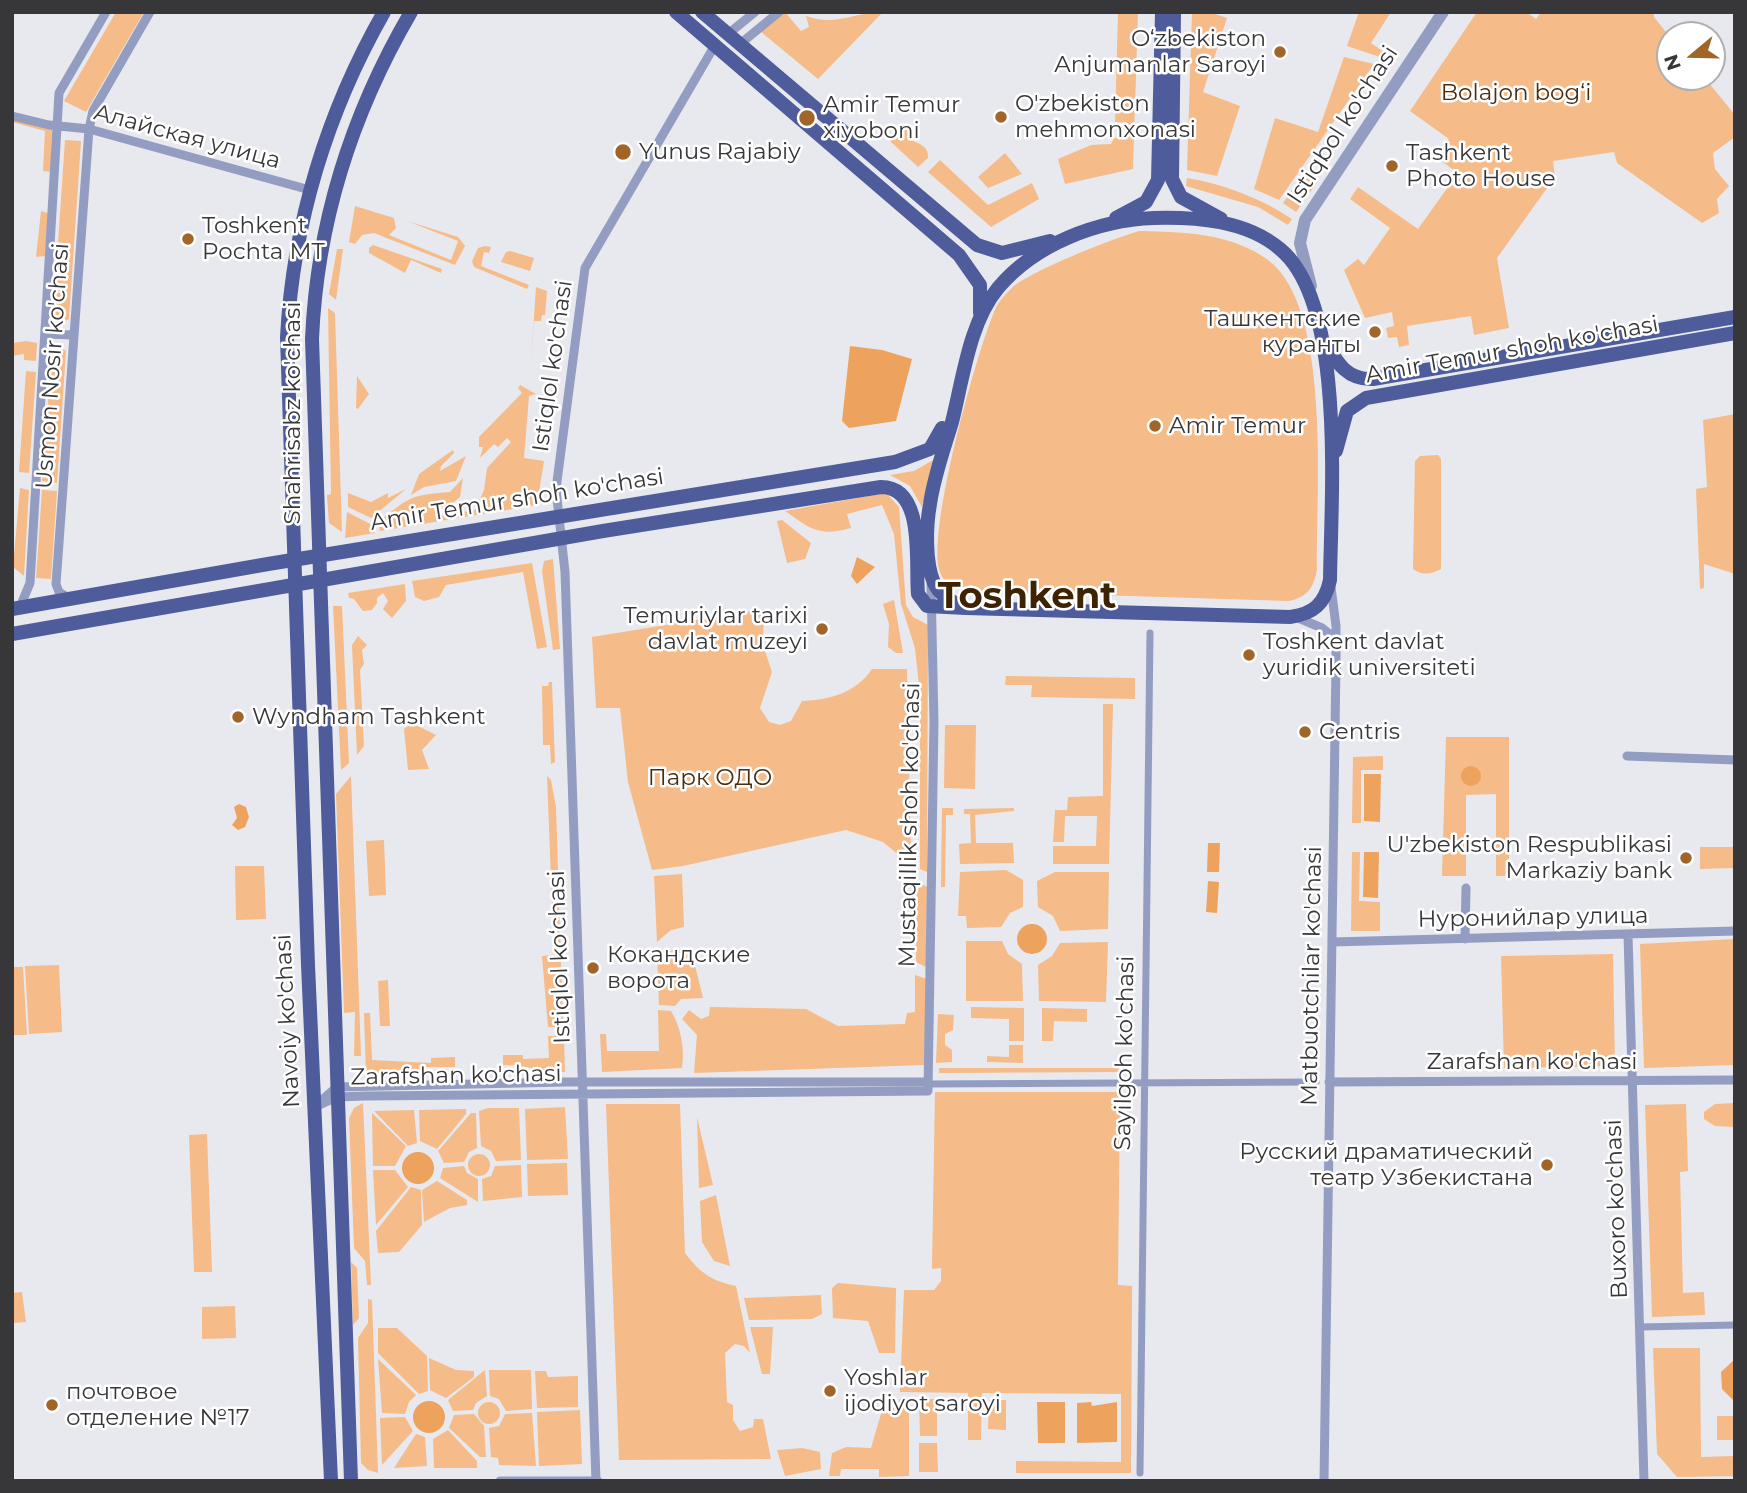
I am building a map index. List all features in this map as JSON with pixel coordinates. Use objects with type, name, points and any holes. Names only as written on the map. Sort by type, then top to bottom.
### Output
[{"type":"main road","name":"Shahrisabz ko'chasi","points":[[293,560],[287,337],[296,256],[310,190],[347,85],[384,12]]},
{"type":"main road","name":"Shahrisabz ko'chasi","points":[[318,581],[311,361],[321,248],[331,203],[358,119],[384,60],[411,12]]},
{"type":"main road","points":[[676,12],[959,255],[981,288],[977,328],[930,503],[930,569],[939,592],[949,601],[966,608]]},
{"type":"main road","points":[[702,12],[986,250],[1011,252],[1099,226],[1134,219],[1181,218],[1238,227]]},
{"type":"main road","points":[[977,328],[993,295],[1017,269],[1047,249],[1143,205],[1157,185],[1162,12]]},
{"type":"main road","points":[[933,607],[1293,616],[1316,608],[1330,580],[1331,498],[1324,336],[1317,307],[1297,267],[1280,249],[1260,235],[1238,227],[1184,199],[1174,186],[1174,12]]},
{"type":"main road","name":"Amir Temur shoh ko'chasi","points":[[1324,336],[1343,370],[1355,377],[1369,379],[1735,317]]},
{"type":"main road","name":"Amir Temur shoh ko'chasi","points":[[1331,498],[1343,419],[1348,409],[1361,400],[1390,392],[1735,333]]},
{"type":"main road","name":"Amir Temur shoh ko'chasi","points":[[16,609],[293,560],[879,465],[919,455],[933,446],[939,438],[969,358]]},
{"type":"main road","name":"Amir Temur shoh ko'chasi","points":[[12,634],[703,514],[889,488],[902,494],[911,507],[918,594],[923,603],[933,607]]},
{"type":"main road","name":"Navoiy ko'chasi","points":[[293,560],[331,1481]]},
{"type":"main road","name":"Navoiy ko'chasi","points":[[318,581],[351,1481]]},
{"type":"main road","points":[[130,588],[135,613]]},
{"type":"street","name":"Usmon Nosir ko'chasi","points":[[16,609],[26,597],[30,583],[59,93],[106,12]]},
{"type":"street","name":"Usmon Nosir ko'chasi","points":[[71,599],[59,592],[57,584],[89,128],[93,111],[150,12]]},
{"type":"street","points":[[728,34],[755,12]]},
{"type":"street","points":[[740,44],[779,12]]},
{"type":"street","name":"Istiqbol ko'chasi","points":[[1317,307],[1300,246],[1303,223],[1443,12]]},
{"type":"street","name":"Istiqlol ko'chasi","points":[[557,517],[556,489],[585,268],[715,45]]},
{"type":"street","name":"Алайская улица","points":[[12,116],[58,127],[89,128],[310,190]]},
{"type":"street","points":[[45,334],[73,335]]},
{"type":"street","name":"Istiqlol ko‘chasi","points":[[557,517],[565,584],[597,1481]]},
{"type":"street","name":"Mustaqillik shoh ko'chasi","points":[[928,1086],[933,868],[933,607],[930,569]]},
{"type":"street","name":"Matbuotchilar ko'chasi","points":[[1324,1481],[1336,683],[1336,640],[1330,580]]},
{"type":"street","points":[[1293,616],[1322,628],[1336,640]]},
{"type":"street","name":"Sayilgoh ko'chasi","points":[[1140,1473],[1150,633]]},
{"type":"street","points":[[1627,756],[1735,760]]},
{"type":"street","points":[[1465,939],[1466,888]]},
{"type":"street","name":"Нуронийлар улица","points":[[1332,942],[1735,931]]},
{"type":"street","name":"Buxoro ko'chasi","points":[[1628,935],[1644,1481]]},
{"type":"street","name":"Zarafshan ko'chasi","points":[[1329,1082],[1735,1080]]},
{"type":"street","name":"Zarafshan ko'chasi","points":[[315,1107],[337,1092],[584,1082],[928,1086]]},
{"type":"street","name":"Zarafshan ko'chasi","points":[[337,1092],[584,1093],[1316,1082]]},
{"type":"street","points":[[1640,1327],[1735,1325]]},
{"type":"street","points":[[500,1481],[597,1481]]},
{"type":"green space","points":[[116,12],[144,12],[86,112],[64,101]]},
{"type":"green space","points":[[785,12],[801,31],[809,27],[806,16],[835,20],[883,12],[818,79],[760,31]]},
{"type":"green space","points":[[1118,12],[1138,12],[1133,169],[1065,184],[1058,159],[1091,145],[1111,144],[1114,138],[1128,138],[1128,123],[1115,122]]},
{"type":"green space","points":[[1192,12],[1209,12],[1227,18],[1203,92],[1240,106],[1217,176],[1187,170]]},
{"type":"green space","points":[[1359,12],[1391,12],[1371,43],[1384,52],[1380,57],[1347,46]]},
{"type":"green space","name":"Bolajon bog‘i","points":[[1477,12],[1526,12],[1536,19],[1541,12],[1654,12],[1657,21],[1656,91],[1715,91],[1735,115],[1735,137],[1713,153],[1715,169],[1729,186],[1717,199],[1719,213],[1702,223],[1617,163],[1614,152],[1553,161],[1555,177],[1497,258],[1509,328],[1474,335],[1471,316],[1407,326],[1409,345],[1399,347],[1397,337],[1388,338],[1386,328],[1394,326],[1392,312],[1365,318],[1344,270],[1358,259],[1364,265],[1390,228],[1350,199],[1358,187],[1418,229],[1458,173],[1437,158],[1449,139],[1410,111]]},
{"type":"green space","points":[[1344,57],[1374,64],[1279,200],[1254,189],[1275,118],[1318,132]]},
{"type":"green space","points":[[12,116],[52,127],[51,172],[43,171],[45,131],[12,122]]},
{"type":"green space","points":[[909,128],[911,140],[923,146],[928,154],[928,158],[918,167],[890,141],[899,129]]},
{"type":"green space","points":[[65,140],[81,141],[69,319],[61,323],[53,317]]},
{"type":"green space","points":[[1005,153],[1022,174],[988,188],[978,177]]},
{"type":"green space","points":[[940,160],[988,205],[1032,183],[1039,199],[991,227],[928,172]]},
{"type":"green space","points":[[1304,172],[1318,181],[1296,212],[1283,203]]},
{"type":"green space","points":[[1187,178],[1241,193],[1292,219],[1288,225],[1258,207],[1186,186]]},
{"type":"green space","points":[[355,206],[394,218],[396,228],[389,235],[451,260],[458,241],[407,221],[458,237],[465,246],[455,265],[374,233],[362,235],[355,244],[349,242]]},
{"type":"green space","points":[[41,211],[48,213],[45,256],[36,257]]},
{"type":"green space","points":[[1140,231],[1190,233],[1239,244],[1268,260],[1288,284],[1303,318],[1316,404],[1317,569],[1312,586],[1301,597],[1289,601],[969,591],[952,586],[940,572],[940,521],[965,403],[995,309],[1002,298],[1022,280],[1094,247]]},
{"type":"green space","points":[[373,245],[442,269],[441,273],[411,260],[405,273],[369,253],[369,248]]},
{"type":"green space","points":[[491,247],[489,253],[484,252],[481,266],[529,285],[527,289],[474,267],[472,261],[478,248]]},
{"type":"green space","points":[[337,249],[343,249],[336,300],[329,294]]},
{"type":"green space","points":[[506,252],[534,258],[530,271],[501,262]]},
{"type":"green space","points":[[536,287],[547,291],[545,315],[542,315],[541,321],[534,321],[530,376]]},
{"type":"green space","points":[[328,308],[335,313],[342,532],[329,523],[327,495],[331,494]]},
{"type":"green space","points":[[12,343],[37,343],[36,361],[24,360],[24,354],[12,356]]},
{"type":"green space","points":[[59,346],[66,351],[57,483],[42,481],[52,350]]},
{"type":"green space","points":[[26,371],[36,372],[29,473],[19,472]]},
{"type":"green space","points":[[357,376],[369,394],[358,409],[356,408]]},
{"type":"green space","points":[[520,385],[536,394],[529,396],[524,458],[544,461],[537,505],[380,531],[378,522],[404,502],[426,494],[450,492],[463,478],[460,497],[450,505],[436,509],[437,516],[475,510],[484,490],[487,468],[511,442],[507,438],[498,447],[494,444],[480,458],[483,447],[479,447],[479,437],[522,393],[518,388]]},
{"type":"green space","points":[[1735,414],[1735,574],[1704,564],[1704,588],[1700,589],[1696,489],[1707,487],[1703,420]]},
{"type":"green space","points":[[453,450],[454,453],[441,466],[440,471],[466,456],[456,481],[424,487],[411,495],[419,474]]},
{"type":"green space","points":[[1438,455],[1441,459],[1441,569],[1423,573],[1413,569],[1415,461],[1420,456]]},
{"type":"green space","points":[[935,459],[922,507],[910,486],[890,475],[914,471]]},
{"type":"green space","points":[[20,488],[29,490],[24,576],[13,567]]},
{"type":"green space","points":[[406,489],[371,518],[348,507],[348,493],[371,502],[388,493],[388,498]]},
{"type":"green space","points":[[42,490],[57,491],[51,579],[36,578]]},
{"type":"green space","points":[[886,493],[899,507],[906,605],[913,617],[928,625],[927,872],[920,869],[920,696],[915,648],[901,604],[894,534],[882,505],[847,514],[851,528],[830,532],[815,530],[785,511]]},
{"type":"green space","points":[[347,512],[374,526],[375,533],[345,538]]},
{"type":"green space","points":[[782,520],[811,543],[805,559],[787,563],[777,521]]},
{"type":"green space","points":[[553,559],[560,649],[553,650],[542,571],[544,561]]},
{"type":"green space","points":[[532,563],[547,647],[537,649],[523,572],[446,585],[439,597],[424,601],[415,597],[412,581]]},
{"type":"green space","points":[[405,584],[406,601],[392,618],[383,609],[388,601],[383,593],[377,598],[372,610],[363,611],[354,599],[349,598],[348,593]]},
{"type":"green space","points":[[894,600],[903,653],[896,653],[888,647],[889,624],[883,604]]},
{"type":"green space","points":[[333,606],[342,606],[349,763],[341,770]]},
{"type":"green space","name":"Парк ОДО","points":[[764,609],[763,645],[772,672],[760,708],[769,722],[780,725],[791,721],[802,701],[841,694],[858,684],[872,669],[907,669],[911,865],[883,842],[846,830],[683,866],[652,870],[628,782],[620,708],[596,708],[592,637]]},
{"type":"green space","points":[[358,636],[367,645],[362,650],[364,664],[360,670],[364,746],[357,755],[352,645]]},
{"type":"green space","points":[[1006,676],[1135,678],[1135,699],[1031,697],[1032,685],[1005,685]]},
{"type":"green space","points":[[549,682],[552,682],[555,762],[551,764],[550,745],[543,745],[542,686],[548,686]]},
{"type":"green space","points":[[1103,704],[1113,704],[1109,864],[1053,864],[1053,846],[1096,846],[1097,816],[1065,816],[1064,842],[1053,842],[1055,810],[1067,810],[1068,797],[1103,796]]},
{"type":"green space","points":[[412,723],[436,735],[422,750],[429,769],[408,770],[404,729]]},
{"type":"green space","points":[[945,725],[976,725],[975,789],[944,788]]},
{"type":"green space","points":[[1446,737],[1509,737],[1509,876],[1496,876],[1496,794],[1466,795],[1466,876],[1442,876]]},
{"type":"green space","points":[[1383,756],[1383,770],[1361,770],[1361,823],[1352,823],[1353,757]]},
{"type":"green space","points":[[351,776],[361,1056],[354,1056],[355,1012],[344,1013],[336,794]]},
{"type":"green space","points":[[547,776],[551,780],[556,807],[563,1027],[548,1027],[542,956],[554,955]]},
{"type":"green space","points":[[942,808],[953,808],[953,815],[946,815],[945,887],[941,887]]},
{"type":"green space","points":[[1014,808],[1014,811],[975,815],[976,843],[1013,843],[1014,863],[960,864],[959,844],[971,843],[970,814],[964,814],[964,809]]},
{"type":"green space","points":[[384,840],[386,895],[369,896],[366,841]]},
{"type":"green space","points":[[1700,847],[1735,847],[1735,868],[1700,869]]},
{"type":"green space","points":[[1352,852],[1360,852],[1359,901],[1380,902],[1380,931],[1351,931]]},
{"type":"green space","points":[[235,866],[264,866],[266,919],[236,920]]},
{"type":"green space","points":[[1006,870],[1023,880],[1023,907],[1010,913],[1001,927],[967,928],[966,916],[958,916],[960,872]]},
{"type":"green space","points":[[1055,872],[1109,872],[1108,929],[1060,931],[1053,916],[1038,907],[1037,881]]},
{"type":"green space","points":[[682,874],[684,927],[671,930],[657,942],[654,876]]},
{"type":"green space","points":[[917,881],[927,887],[926,967],[916,962]]},
{"type":"green space","points":[[1735,939],[1735,1065],[1644,1068],[1640,944]]},
{"type":"green space","points":[[966,941],[1002,941],[1008,954],[1022,964],[1023,1001],[966,1001]]},
{"type":"green space","points":[[1108,942],[1106,1002],[1039,1001],[1038,965],[1052,956],[1060,943]]},
{"type":"green space","points":[[691,949],[703,998],[681,999],[675,1006],[659,1005],[657,952]]},
{"type":"green space","points":[[1613,954],[1615,1066],[1504,1068],[1501,956]]},
{"type":"green space","points":[[59,965],[62,1032],[29,1034],[25,966]]},
{"type":"green space","points":[[12,967],[23,967],[27,1035],[12,1035]]},
{"type":"green space","points":[[915,975],[927,979],[924,1065],[694,1073],[697,1035],[682,1019],[689,1010],[701,1019],[709,1016],[710,1007],[806,1009],[838,1026],[905,1024],[907,1013],[915,1012]]},
{"type":"green space","points":[[388,980],[390,1026],[380,1026],[378,981]]},
{"type":"green space","points":[[971,1007],[1024,1008],[1024,1041],[1009,1041],[1009,1019],[971,1018]]},
{"type":"green space","points":[[1042,1008],[1087,1009],[1087,1022],[1054,1021],[1053,1041],[1042,1041]]},
{"type":"green space","points":[[658,1010],[671,1011],[680,1031],[682,1068],[602,1072],[600,1034],[606,1034],[607,1051],[659,1051]]},
{"type":"green space","points":[[364,1013],[370,1013],[372,1060],[431,1063],[431,1058],[455,1057],[455,1067],[426,1067],[418,1075],[366,1076]]},
{"type":"green space","points":[[938,1014],[954,1015],[953,1030],[945,1034],[945,1045],[952,1050],[952,1062],[936,1063]]},
{"type":"green space","points":[[548,1036],[564,1036],[565,1072],[503,1065],[503,1055],[523,1055],[523,1059],[549,1058]]},
{"type":"green space","points":[[1009,1045],[1023,1045],[1023,1063],[987,1062],[987,1056],[1009,1057]]},
{"type":"green space","points":[[939,1068],[1120,1068],[1120,1072],[939,1073]]},
{"type":"green space","points":[[935,1092],[1120,1092],[1118,1285],[1132,1286],[1131,1473],[1016,1473],[1016,1461],[1121,1462],[1121,1394],[982,1393],[981,1440],[968,1440],[968,1393],[900,1392],[904,1290],[934,1290],[941,1281],[941,1268],[932,1269]]},
{"type":"green space","points":[[363,1103],[371,1285],[367,1285],[365,1261],[354,1248],[349,1118],[354,1108]]},
{"type":"green space","points":[[1735,1103],[1735,1127],[1715,1126],[1704,1119],[1704,1112],[1715,1104]]},
{"type":"green space","points":[[606,1104],[680,1104],[685,1253],[707,1275],[736,1286],[750,1353],[744,1346],[735,1344],[725,1353],[727,1402],[733,1405],[733,1420],[740,1431],[753,1427],[754,1419],[763,1419],[771,1459],[619,1460]]},
{"type":"green space","points":[[1686,1104],[1688,1171],[1680,1172],[1683,1293],[1704,1292],[1705,1315],[1652,1317],[1645,1105]]},
{"type":"green space","points":[[565,1107],[568,1159],[527,1160],[525,1109]]},
{"type":"green space","points":[[488,1108],[519,1108],[521,1160],[496,1161],[491,1151],[481,1146],[479,1111]]},
{"type":"green space","points":[[466,1109],[466,1114],[437,1149],[420,1141],[419,1110]]},
{"type":"green space","points":[[414,1110],[417,1143],[408,1146],[374,1111]]},
{"type":"green space","points":[[372,1113],[406,1146],[395,1166],[373,1166]]},
{"type":"green space","points":[[471,1113],[476,1113],[477,1148],[469,1152],[464,1162],[444,1163],[438,1151]]},
{"type":"green space","points":[[697,1117],[713,1185],[699,1188]]},
{"type":"green space","points":[[207,1134],[212,1272],[194,1272],[189,1135]]},
{"type":"green space","points":[[479,1154],[489,1161],[490,1165],[483,1175],[479,1176],[469,1169],[468,1165],[475,1155]]},
{"type":"green space","points":[[567,1163],[568,1195],[528,1196],[527,1164]]},
{"type":"green space","points":[[521,1165],[522,1197],[483,1201],[482,1179],[491,1176],[495,1166]]},
{"type":"green space","points":[[464,1166],[467,1173],[478,1179],[478,1202],[440,1178],[443,1168]]},
{"type":"green space","points":[[373,1170],[395,1170],[408,1187],[376,1225]]},
{"type":"green space","points":[[437,1181],[467,1200],[467,1205],[450,1208],[424,1222],[422,1190]]},
{"type":"green space","points":[[411,1187],[421,1190],[422,1225],[399,1252],[378,1253],[376,1231]]},
{"type":"green space","points":[[716,1195],[730,1266],[714,1261],[702,1242],[700,1201]]},
{"type":"green space","points":[[351,1262],[357,1268],[359,1318],[353,1325]]},
{"type":"green space","points":[[838,1283],[896,1288],[895,1353],[879,1353],[868,1321],[833,1318],[832,1288]]},
{"type":"green space","points":[[22,1292],[26,1322],[12,1323],[12,1293]]},
{"type":"green space","points":[[821,1295],[822,1314],[812,1319],[749,1320],[744,1298]]},
{"type":"green space","points":[[368,1299],[372,1300],[378,1473],[368,1470],[361,1463],[358,1338],[368,1323]]},
{"type":"green space","points":[[235,1306],[236,1338],[202,1339],[202,1307]]},
{"type":"green space","points":[[750,1327],[773,1327],[770,1374],[762,1374]]},
{"type":"green space","points":[[378,1328],[397,1328],[427,1356],[428,1391],[419,1394],[378,1353]]},
{"type":"green space","points":[[1653,1348],[1700,1348],[1701,1457],[1735,1456],[1735,1476],[1677,1477],[1657,1454]]},
{"type":"green space","points":[[429,1358],[456,1370],[474,1371],[474,1377],[446,1398],[430,1390]]},
{"type":"green space","points":[[378,1359],[416,1395],[409,1402],[405,1414],[382,1413]]},
{"type":"green space","points":[[485,1370],[487,1396],[476,1403],[473,1410],[453,1411],[448,1400]]},
{"type":"green space","points":[[489,1370],[531,1370],[532,1409],[506,1411],[499,1399],[490,1396]]},
{"type":"green space","points":[[535,1371],[546,1371],[548,1377],[578,1376],[578,1407],[537,1408]]},
{"type":"green space","points":[[909,1398],[909,1476],[879,1477],[879,1469],[841,1469],[840,1476],[829,1476],[832,1453],[846,1447],[871,1448],[883,1407],[894,1408],[894,1415],[898,1415],[899,1399]]},
{"type":"green space","points":[[919,1399],[937,1399],[937,1436],[920,1436]]},
{"type":"green space","points":[[989,1400],[1006,1400],[1006,1430],[988,1429]]},
{"type":"green space","points":[[489,1402],[499,1409],[500,1413],[493,1423],[489,1424],[479,1417],[478,1413],[485,1403]]},
{"type":"green space","points":[[580,1410],[582,1464],[539,1466],[537,1412]]},
{"type":"green space","points":[[532,1413],[536,1466],[499,1465],[498,1458],[491,1457],[489,1428],[499,1426],[505,1414]]},
{"type":"green space","points":[[474,1414],[484,1426],[486,1457],[480,1457],[449,1428],[454,1415]]},
{"type":"green space","points":[[1717,1416],[1734,1416],[1734,1440],[1717,1440]]},
{"type":"green space","points":[[405,1417],[413,1431],[382,1465],[380,1418]]},
{"type":"green space","points":[[448,1430],[477,1461],[477,1468],[434,1468],[433,1439]]},
{"type":"green space","points":[[416,1434],[425,1437],[427,1466],[394,1468]]},
{"type":"green space","points":[[919,1443],[937,1443],[938,1472],[919,1472]]},
{"type":"green space","points":[[802,1448],[820,1452],[821,1469],[785,1476],[777,1450]]},
{"type":"shaded area","points":[[850,346],[882,350],[912,359],[896,421],[849,428],[842,421]]},
{"type":"shaded area","points":[[857,557],[875,567],[857,584],[851,576]]},
{"type":"shaded area","points":[[1471,766],[1478,769],[1481,776],[1478,783],[1471,786],[1464,783],[1461,776],[1464,769]]},
{"type":"shaded area","points":[[1364,774],[1381,774],[1380,822],[1364,821]]},
{"type":"shaded area","points":[[239,804],[246,807],[249,817],[245,827],[238,830],[232,825],[237,818],[234,807]]},
{"type":"shaded area","points":[[1208,843],[1220,843],[1219,872],[1207,872]]},
{"type":"shaded area","points":[[1364,852],[1379,852],[1378,898],[1363,897]]},
{"type":"shaded area","points":[[1208,881],[1219,882],[1217,913],[1206,912]]},
{"type":"shaded area","points":[[1032,924],[1043,928],[1047,939],[1043,950],[1032,954],[1021,950],[1017,939],[1021,928]]},
{"type":"shaded area","points":[[418,1152],[429,1157],[434,1168],[429,1179],[418,1184],[407,1179],[402,1168],[407,1157]]},
{"type":"shaded area","points":[[1735,1359],[1735,1402],[1722,1389],[1721,1372]]},
{"type":"shaded area","points":[[429,1401],[440,1406],[445,1417],[440,1428],[429,1433],[418,1428],[413,1417],[418,1406]]},
{"type":"shaded area","points":[[1037,1402],[1065,1402],[1065,1443],[1038,1443]]},
{"type":"shaded area","points":[[1091,1402],[1092,1406],[1117,1402],[1117,1442],[1077,1443],[1077,1403]]},
{"type":"place","name":"O‘zbekiston Anjumanlar Saroyi","points":[[1280,52]]},
{"type":"place","name":"O'zbekiston mehmonxonasi","points":[[1001,117]]},
{"type":"place","name":"Amir Temur xiyoboni","points":[[807,118]]},
{"type":"place","name":"Yunus Rajabiy","points":[[623,152]]},
{"type":"place","name":"Tashkent Photo House","points":[[1392,166]]},
{"type":"place","name":"Toshkent Pochta MT","points":[[188,239]]},
{"type":"place","name":"Ташкентские куранты","points":[[1375,332]]},
{"type":"place","name":"Amir Temur","points":[[1155,426]]},
{"type":"place","name":"Temuriylar tarixi davlat muzeyi","points":[[822,629]]},
{"type":"place","name":"Toshkent davlat yuridik universiteti","points":[[1249,655]]},
{"type":"place","name":"Wyndham Tashkent","points":[[238,717]]},
{"type":"place","name":"Centris","points":[[1305,732]]},
{"type":"place","name":"U'zbekiston Respublikasi Markaziy bank","points":[[1686,858]]},
{"type":"place","name":"Кокандские ворота","points":[[593,968]]},
{"type":"place","name":"Русский драматический театр Узбекистана","points":[[1547,1165]]},
{"type":"place","name":"Yoshlar ijodiyot saroyi","points":[[830,1391]]},
{"type":"place","name":"почтовое отделение №17","points":[[52,1405]]},
{"type":"district","name":"Toshkent","points":[[1027,597]]}]
